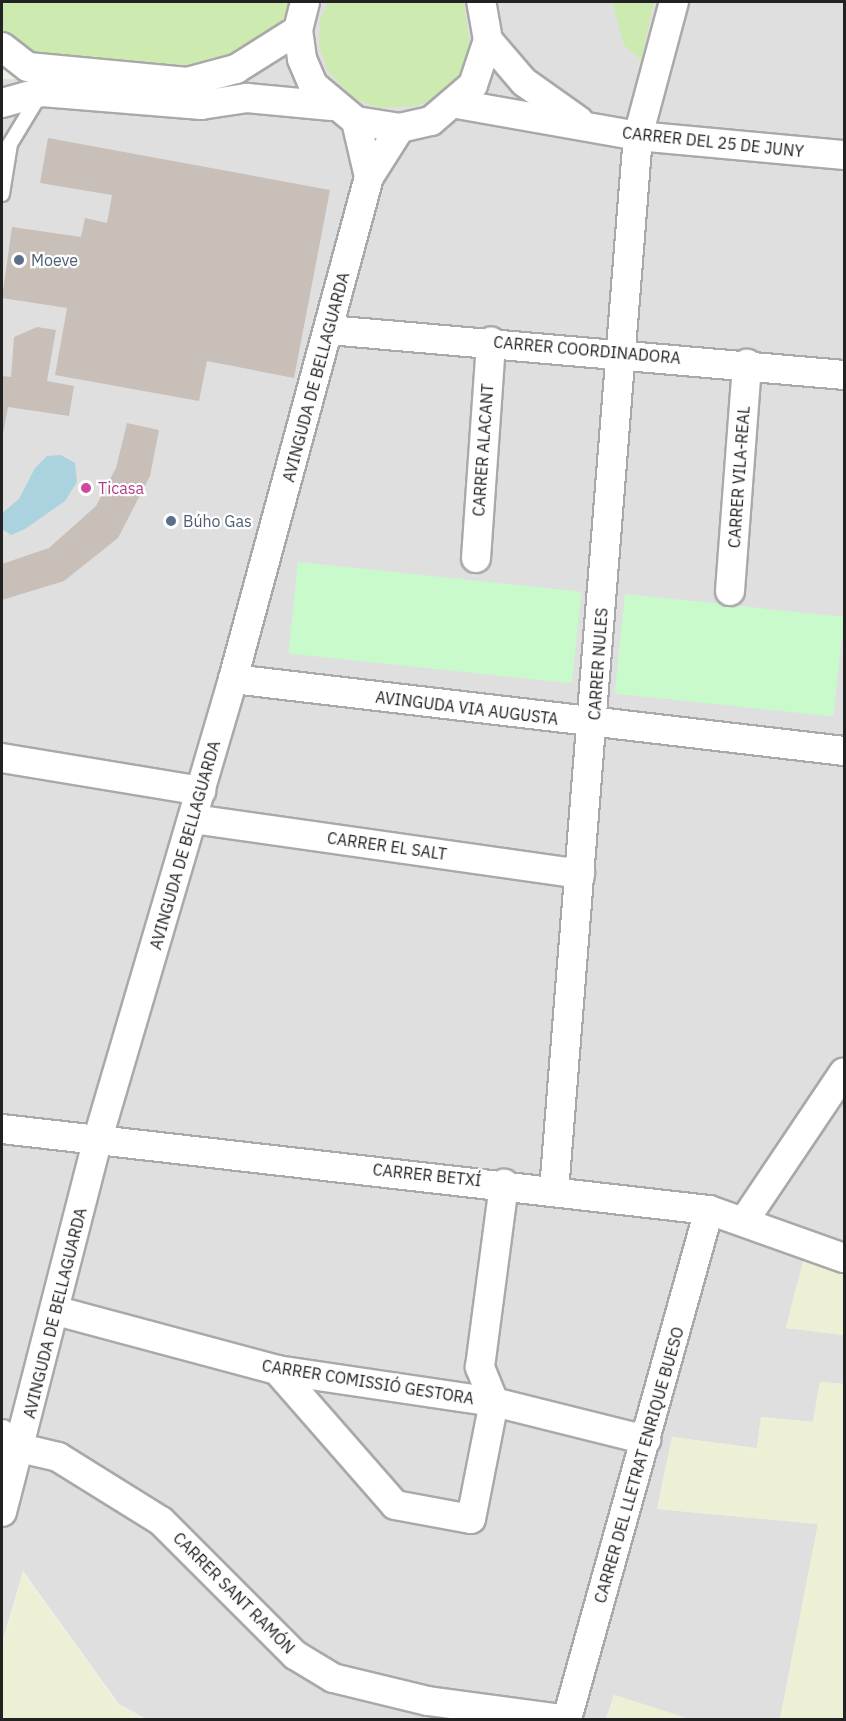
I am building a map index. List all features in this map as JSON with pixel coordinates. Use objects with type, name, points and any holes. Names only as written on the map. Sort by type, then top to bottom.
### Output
[{"type":"street","points":[[304,2],[298,30],[302,59],[313,85],[344,114]]},
{"type":"street","points":[[2,103],[42,92],[201,105],[247,98],[344,114],[400,129],[431,121],[457,104],[483,63],[488,40],[481,2]]},
{"type":"street","name":"CARRER NULES","points":[[554,1191],[638,136],[674,2]]},
{"type":"street","points":[[2,47],[28,67],[187,82],[236,69],[298,30]]},
{"type":"street","name":"CARRER DEL 25 DE JUNY","points":[[488,40],[524,82],[583,124]]},
{"type":"street","name":"CARRER DEL 25 DE JUNY","points":[[457,104],[583,124],[638,136],[844,155]]},
{"type":"street","name":"AVINGUDA DE BELLAGUARDA","points":[[344,114],[369,177]]},
{"type":"street","name":"AVINGUDA DE BELLAGUARDA","points":[[2,1512],[11,1441],[57,1311],[98,1138],[194,819],[369,177],[400,129]]},
{"type":"street","name":"CARRER COORDINADORA","points":[[329,330],[747,364],[844,375]]},
{"type":"street","name":"CARRER ALACANT","points":[[476,558],[491,342]]},
{"type":"street","name":"CARRER VILA-REAL","points":[[730,591],[747,364]]},
{"type":"street","name":"AVINGUDA VIA AUGUSTA","points":[[233,680],[844,751]]},
{"type":"street","points":[[2,758],[201,791]]},
{"type":"street","name":"CARRER EL SALT","points":[[194,819],[580,874]]},
{"type":"street","points":[[744,1221],[844,1072]]},
{"type":"street","name":"CARRER BETXÍ","points":[[2,1129],[504,1184],[709,1210],[844,1258]]},
{"type":"street","points":[[277,1370],[395,1505],[471,1520],[495,1402],[480,1367],[504,1184]]},
{"type":"street","name":"CARRER DEL LLETRAT ENRIQUE BUESO","points":[[568,1719],[709,1210]]},
{"type":"street","name":"CARRER COMISSIÓ GESTORA","points":[[57,1311],[277,1370],[495,1402],[646,1440]]},
{"type":"street","name":"CARRER SANT RAMÓN","points":[[11,1441],[58,1457],[161,1521],[295,1655],[333,1678],[428,1701],[568,1719]]},
{"type":"lane","points":[[2,194],[10,144],[42,92]]},
{"type":"shaded area","points":[[305,2],[844,2],[844,1271],[804,1257],[786,1328],[844,1335],[844,1384],[820,1382],[813,1422],[761,1417],[757,1448],[672,1437],[657,1509],[818,1524],[780,1719],[689,1719],[614,1695],[606,1719],[146,1719],[119,1704],[23,1571],[2,1643],[2,79],[53,80],[298,30]]},
{"type":"green space","points":[[2,2],[292,2],[279,27],[203,73],[41,58],[9,44],[2,30]]},
{"type":"green space","points":[[328,2],[464,2],[470,46],[462,71],[441,95],[417,106],[378,108],[353,98],[328,71],[319,46],[320,20]]},
{"type":"green space","points":[[612,2],[654,2],[641,60],[624,45]]},
{"type":"green space","points":[[298,562],[581,592],[572,683],[288,653]]},
{"type":"green space","points":[[625,594],[844,617],[833,716],[615,693]]},
{"type":"green space","points":[[804,1258],[844,1272],[844,1335],[786,1328]]},
{"type":"green space","points":[[820,1382],[844,1384],[844,1719],[780,1719],[818,1524],[658,1509],[672,1437],[757,1449],[761,1418],[813,1422]]},
{"type":"green space","points":[[23,1573],[118,1705],[144,1719],[2,1719],[2,1647]]},
{"type":"green space","points":[[615,1695],[689,1719],[607,1719]]},
{"type":"water","points":[[61,455],[75,463],[77,482],[65,501],[25,529],[11,535],[2,529],[2,513],[19,499],[35,468],[47,456]]},
{"type":"building","points":[[48,138],[330,190],[294,378],[207,361],[199,401],[55,375],[67,308],[2,298],[12,227],[81,237],[85,218],[107,223],[112,195],[40,183]]},
{"type":"building","points":[[37,327],[56,330],[47,381],[74,386],[69,416],[8,407],[2,439],[2,376],[11,377],[14,337]]},
{"type":"building","points":[[127,423],[159,430],[150,476],[118,538],[64,581],[2,600],[2,564],[49,548],[96,506],[116,468]]},
{"type":"place","name":"Moeve","points":[[19,260]]},
{"type":"place","name":"Ticasa","points":[[86,488]]},
{"type":"place","name":"Búho Gas","points":[[171,521]]}]
